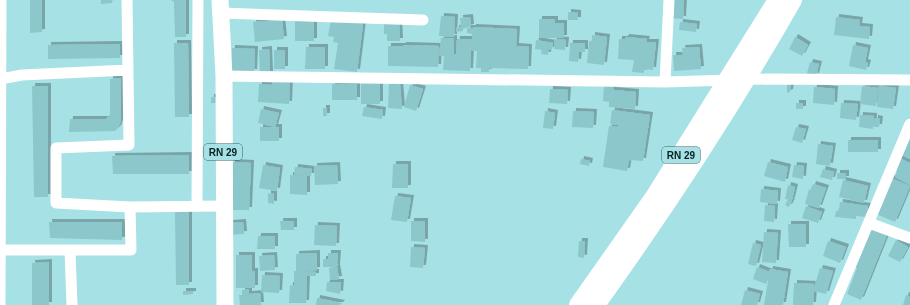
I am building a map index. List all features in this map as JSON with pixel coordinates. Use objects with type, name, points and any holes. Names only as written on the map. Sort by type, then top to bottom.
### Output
[{"type":"highway","name":"RN 29","points":[[578,305],[654,197],[777,0]]},
{"type":"highway","name":"RN 29","points":[[596,305],[684,179],[746,80],[793,0]]},
{"type":"main road","name":"RN 29","points":[[220,7],[224,76],[223,206],[225,305]]},
{"type":"street","points":[[127,0],[129,145],[56,148],[56,202],[130,208],[223,206]]},
{"type":"street","points":[[197,206],[198,0]]},
{"type":"street","points":[[665,82],[669,0]]},
{"type":"street","points":[[0,5],[0,305]]},
{"type":"street","points":[[220,7],[423,20]]},
{"type":"street","points":[[0,79],[22,75],[128,70]]},
{"type":"street","points":[[224,76],[665,82],[746,80],[910,80]]},
{"type":"street","points":[[834,305],[910,124]]},
{"type":"street","points":[[1,250],[131,250],[130,208]]},
{"type":"street","points":[[869,223],[910,238]]},
{"type":"street","points":[[70,250],[72,305]]},
{"type":"building","points":[[30,0],[42,0],[42,32],[30,33]]},
{"type":"building","points":[[101,0],[112,0],[112,3],[101,4]]},
{"type":"building","points":[[171,0],[186,0],[186,37],[175,37],[174,2]]},
{"type":"building","points":[[671,0],[684,0],[683,19],[670,18]]},
{"type":"building","points":[[568,12],[578,13],[578,20],[568,20]]},
{"type":"building","points":[[441,16],[455,17],[454,37],[439,36]]},
{"type":"building","points":[[470,17],[471,27],[463,28],[463,31],[456,32],[456,28],[461,27],[460,18]]},
{"type":"building","points":[[836,17],[860,20],[859,26],[870,27],[869,39],[834,35]]},
{"type":"building","points":[[539,19],[555,19],[555,23],[564,23],[564,38],[539,38]]},
{"type":"building","points":[[282,20],[284,39],[255,42],[253,22]]},
{"type":"building","points":[[331,20],[363,24],[357,72],[334,69],[338,43],[333,42],[334,37],[328,36]]},
{"type":"building","points":[[295,21],[314,22],[314,41],[295,41]]},
{"type":"building","points":[[384,22],[399,22],[400,41],[387,41],[387,34],[384,34]]},
{"type":"building","points":[[680,22],[697,24],[696,32],[679,30]]},
{"type":"building","points":[[467,28],[517,29],[516,46],[529,47],[528,69],[489,68],[489,72],[481,72],[481,68],[476,68],[477,51],[471,51],[470,71],[443,70],[444,56],[439,56],[441,38],[454,38],[454,54],[456,54],[457,39],[472,39],[472,34],[467,33]]},
{"type":"building","points":[[592,35],[607,37],[604,65],[587,63],[589,41],[592,41]]},
{"type":"building","points":[[626,37],[647,39],[646,42],[656,42],[653,70],[644,69],[644,73],[632,72],[634,60],[618,59],[619,39],[625,39]]},
{"type":"building","points":[[795,37],[808,45],[802,56],[789,49]]},
{"type":"building","points":[[554,39],[566,40],[565,50],[554,49]]},
{"type":"building","points":[[536,40],[553,43],[552,50],[548,50],[548,55],[541,54],[542,50],[535,49]]},
{"type":"building","points":[[174,43],[188,43],[189,117],[175,117]]},
{"type":"building","points":[[570,43],[585,43],[585,52],[579,52],[578,62],[569,61]]},
{"type":"building","points":[[120,44],[120,58],[48,59],[48,45]]},
{"type":"building","points":[[853,45],[868,48],[865,62],[868,63],[866,70],[849,66]]},
{"type":"building","points":[[388,46],[439,46],[438,67],[388,66]]},
{"type":"building","points":[[306,47],[325,47],[325,69],[305,69]]},
{"type":"building","points":[[699,47],[701,69],[674,71],[673,55],[683,55],[682,48]]},
{"type":"building","points":[[232,48],[255,49],[254,72],[231,71]]},
{"type":"building","points":[[269,49],[270,74],[260,74],[259,50]]},
{"type":"building","points":[[274,50],[285,50],[285,69],[274,69]]},
{"type":"building","points":[[810,62],[819,64],[816,76],[807,73]]},
{"type":"building","points":[[121,78],[121,120],[118,128],[115,131],[69,132],[70,119],[106,119],[110,115],[110,79]]},
{"type":"building","points":[[272,80],[290,81],[289,104],[258,102],[259,84],[272,85]]},
{"type":"building","points":[[361,83],[380,83],[380,104],[361,104]]},
{"type":"building","points":[[604,83],[614,84],[613,90],[636,92],[635,109],[609,107],[609,102],[603,101]]},
{"type":"building","points":[[787,83],[791,83],[790,92],[787,93]]},
{"type":"building","points":[[332,84],[357,84],[357,100],[332,100]]},
{"type":"building","points":[[389,84],[400,84],[402,109],[388,108]]},
{"type":"building","points":[[410,85],[423,89],[416,111],[404,107]]},
{"type":"building","points":[[32,86],[48,86],[48,197],[34,197]]},
{"type":"building","points":[[862,86],[878,88],[876,106],[860,104]]},
{"type":"building","points":[[879,86],[896,88],[893,109],[877,107]]},
{"type":"building","points":[[814,87],[835,89],[834,105],[813,103]]},
{"type":"building","points":[[550,89],[568,90],[567,104],[549,103]]},
{"type":"building","points":[[211,97],[222,97],[221,103],[211,103]]},
{"type":"building","points":[[796,103],[803,103],[803,109],[796,109]]},
{"type":"building","points":[[841,103],[858,104],[856,120],[840,118]]},
{"type":"building","points":[[364,107],[383,110],[382,119],[362,116]]},
{"type":"building","points":[[323,108],[327,108],[327,116],[323,116]]},
{"type":"building","points":[[261,109],[279,113],[275,127],[258,123]]},
{"type":"building","points":[[612,110],[650,115],[643,161],[629,160],[627,171],[603,167],[609,126],[618,127],[618,125],[610,124]]},
{"type":"building","points":[[545,111],[555,113],[553,129],[543,128]]},
{"type":"building","points":[[573,111],[594,112],[593,128],[572,127]]},
{"type":"building","points":[[860,115],[874,116],[873,129],[859,127]]},
{"type":"building","points":[[875,118],[880,119],[879,127],[874,127]]},
{"type":"building","points":[[260,127],[279,127],[279,141],[260,141]]},
{"type":"building","points":[[796,127],[806,129],[802,143],[792,140]]},
{"type":"building","points":[[910,138],[910,159],[902,155]]},
{"type":"building","points":[[848,140],[878,140],[878,152],[848,152]]},
{"type":"building","points":[[818,144],[833,146],[830,166],[816,164]]},
{"type":"building","points":[[189,155],[189,174],[113,174],[112,156]]},
{"type":"building","points":[[899,158],[910,163],[910,185],[895,177],[897,171],[894,170]]},
{"type":"building","points":[[581,159],[590,161],[589,166],[580,164]]},
{"type":"building","points":[[232,162],[251,163],[249,210],[231,210]]},
{"type":"building","points":[[768,162],[788,167],[785,182],[764,176]]},
{"type":"building","points":[[393,164],[408,164],[408,188],[392,188]]},
{"type":"building","points":[[263,165],[280,168],[277,191],[259,188]]},
{"type":"building","points":[[337,165],[338,184],[315,185],[314,166]]},
{"type":"building","points":[[794,165],[804,166],[803,179],[792,177]]},
{"type":"building","points":[[295,167],[312,169],[311,176],[307,176],[307,195],[290,194],[290,175],[305,176],[294,174]]},
{"type":"building","points":[[823,169],[834,172],[832,180],[820,177]]},
{"type":"building","points":[[837,173],[846,173],[846,179],[837,179]]},
{"type":"building","points":[[891,178],[910,186],[895,222],[876,214]]},
{"type":"building","points":[[843,180],[868,186],[864,203],[839,197]]},
{"type":"building","points":[[813,184],[826,188],[819,208],[805,204],[809,189],[811,190]]},
{"type":"building","points":[[788,185],[795,187],[792,200],[785,199]]},
{"type":"building","points":[[761,189],[778,191],[777,204],[760,202]]},
{"type":"building","points":[[268,193],[274,194],[274,204],[268,203]]},
{"type":"building","points":[[395,196],[411,198],[407,222],[391,220]]},
{"type":"building","points":[[788,199],[792,201],[789,207],[785,205]]},
{"type":"building","points":[[840,202],[868,206],[866,217],[856,216],[856,219],[835,217],[836,211],[839,211]]},
{"type":"building","points":[[765,205],[775,206],[774,222],[764,221]]},
{"type":"building","points":[[806,206],[822,212],[818,223],[802,218]]},
{"type":"building","points":[[175,212],[189,212],[189,285],[176,285]]},
{"type":"building","points":[[280,221],[294,221],[294,230],[281,230]]},
{"type":"building","points":[[411,221],[425,221],[425,242],[411,241]]},
{"type":"building","points":[[49,222],[122,222],[122,240],[50,238]]},
{"type":"building","points":[[243,222],[244,234],[230,235],[230,223]]},
{"type":"building","points":[[788,224],[806,224],[806,247],[789,247]]},
{"type":"building","points":[[315,225],[337,226],[336,246],[314,245]]},
{"type":"building","points":[[870,228],[887,235],[861,300],[847,294],[857,268],[854,267]]},
{"type":"building","points":[[764,232],[778,233],[776,263],[762,262]]},
{"type":"building","points":[[258,236],[275,236],[275,249],[257,249]]},
{"type":"building","points":[[896,240],[908,247],[900,262],[888,256]]},
{"type":"building","points":[[579,241],[585,241],[584,258],[578,257]]},
{"type":"building","points":[[828,241],[846,247],[840,263],[823,256]]},
{"type":"building","points":[[753,243],[761,245],[756,266],[748,264]]},
{"type":"building","points":[[411,247],[425,248],[423,268],[410,267]]},
{"type":"building","points":[[317,253],[317,270],[298,271],[316,272],[316,276],[307,276],[306,303],[289,303],[290,285],[294,286],[296,254]]},
{"type":"building","points":[[328,253],[338,253],[337,267],[323,267],[323,259],[328,259]]},
{"type":"building","points":[[236,255],[252,255],[252,271],[255,271],[255,288],[236,288]]},
{"type":"building","points":[[274,255],[275,270],[260,271],[259,256]]},
{"type":"building","points":[[49,262],[49,305],[32,305],[32,263]]},
{"type":"building","points":[[337,267],[339,279],[330,280],[329,268]]},
{"type":"building","points":[[757,267],[770,272],[766,284],[753,279]]},
{"type":"building","points":[[820,268],[833,271],[826,294],[814,291],[813,305],[793,305],[794,283],[814,284],[814,288]]},
{"type":"building","points":[[770,269],[788,272],[783,305],[764,305]]},
{"type":"building","points":[[262,275],[280,276],[279,293],[261,292]]},
{"type":"building","points":[[327,282],[341,282],[340,294],[326,291]]},
{"type":"building","points":[[249,289],[249,294],[260,293],[261,305],[240,305],[239,295],[242,295],[242,290]]},
{"type":"building","points":[[745,290],[760,294],[757,305],[741,305]]},
{"type":"building","points":[[183,291],[193,291],[193,294],[183,295]]},
{"type":"building","points":[[906,295],[910,297],[910,305],[903,305]]},
{"type":"building","points":[[317,298],[342,303],[340,305],[316,305]]}]
